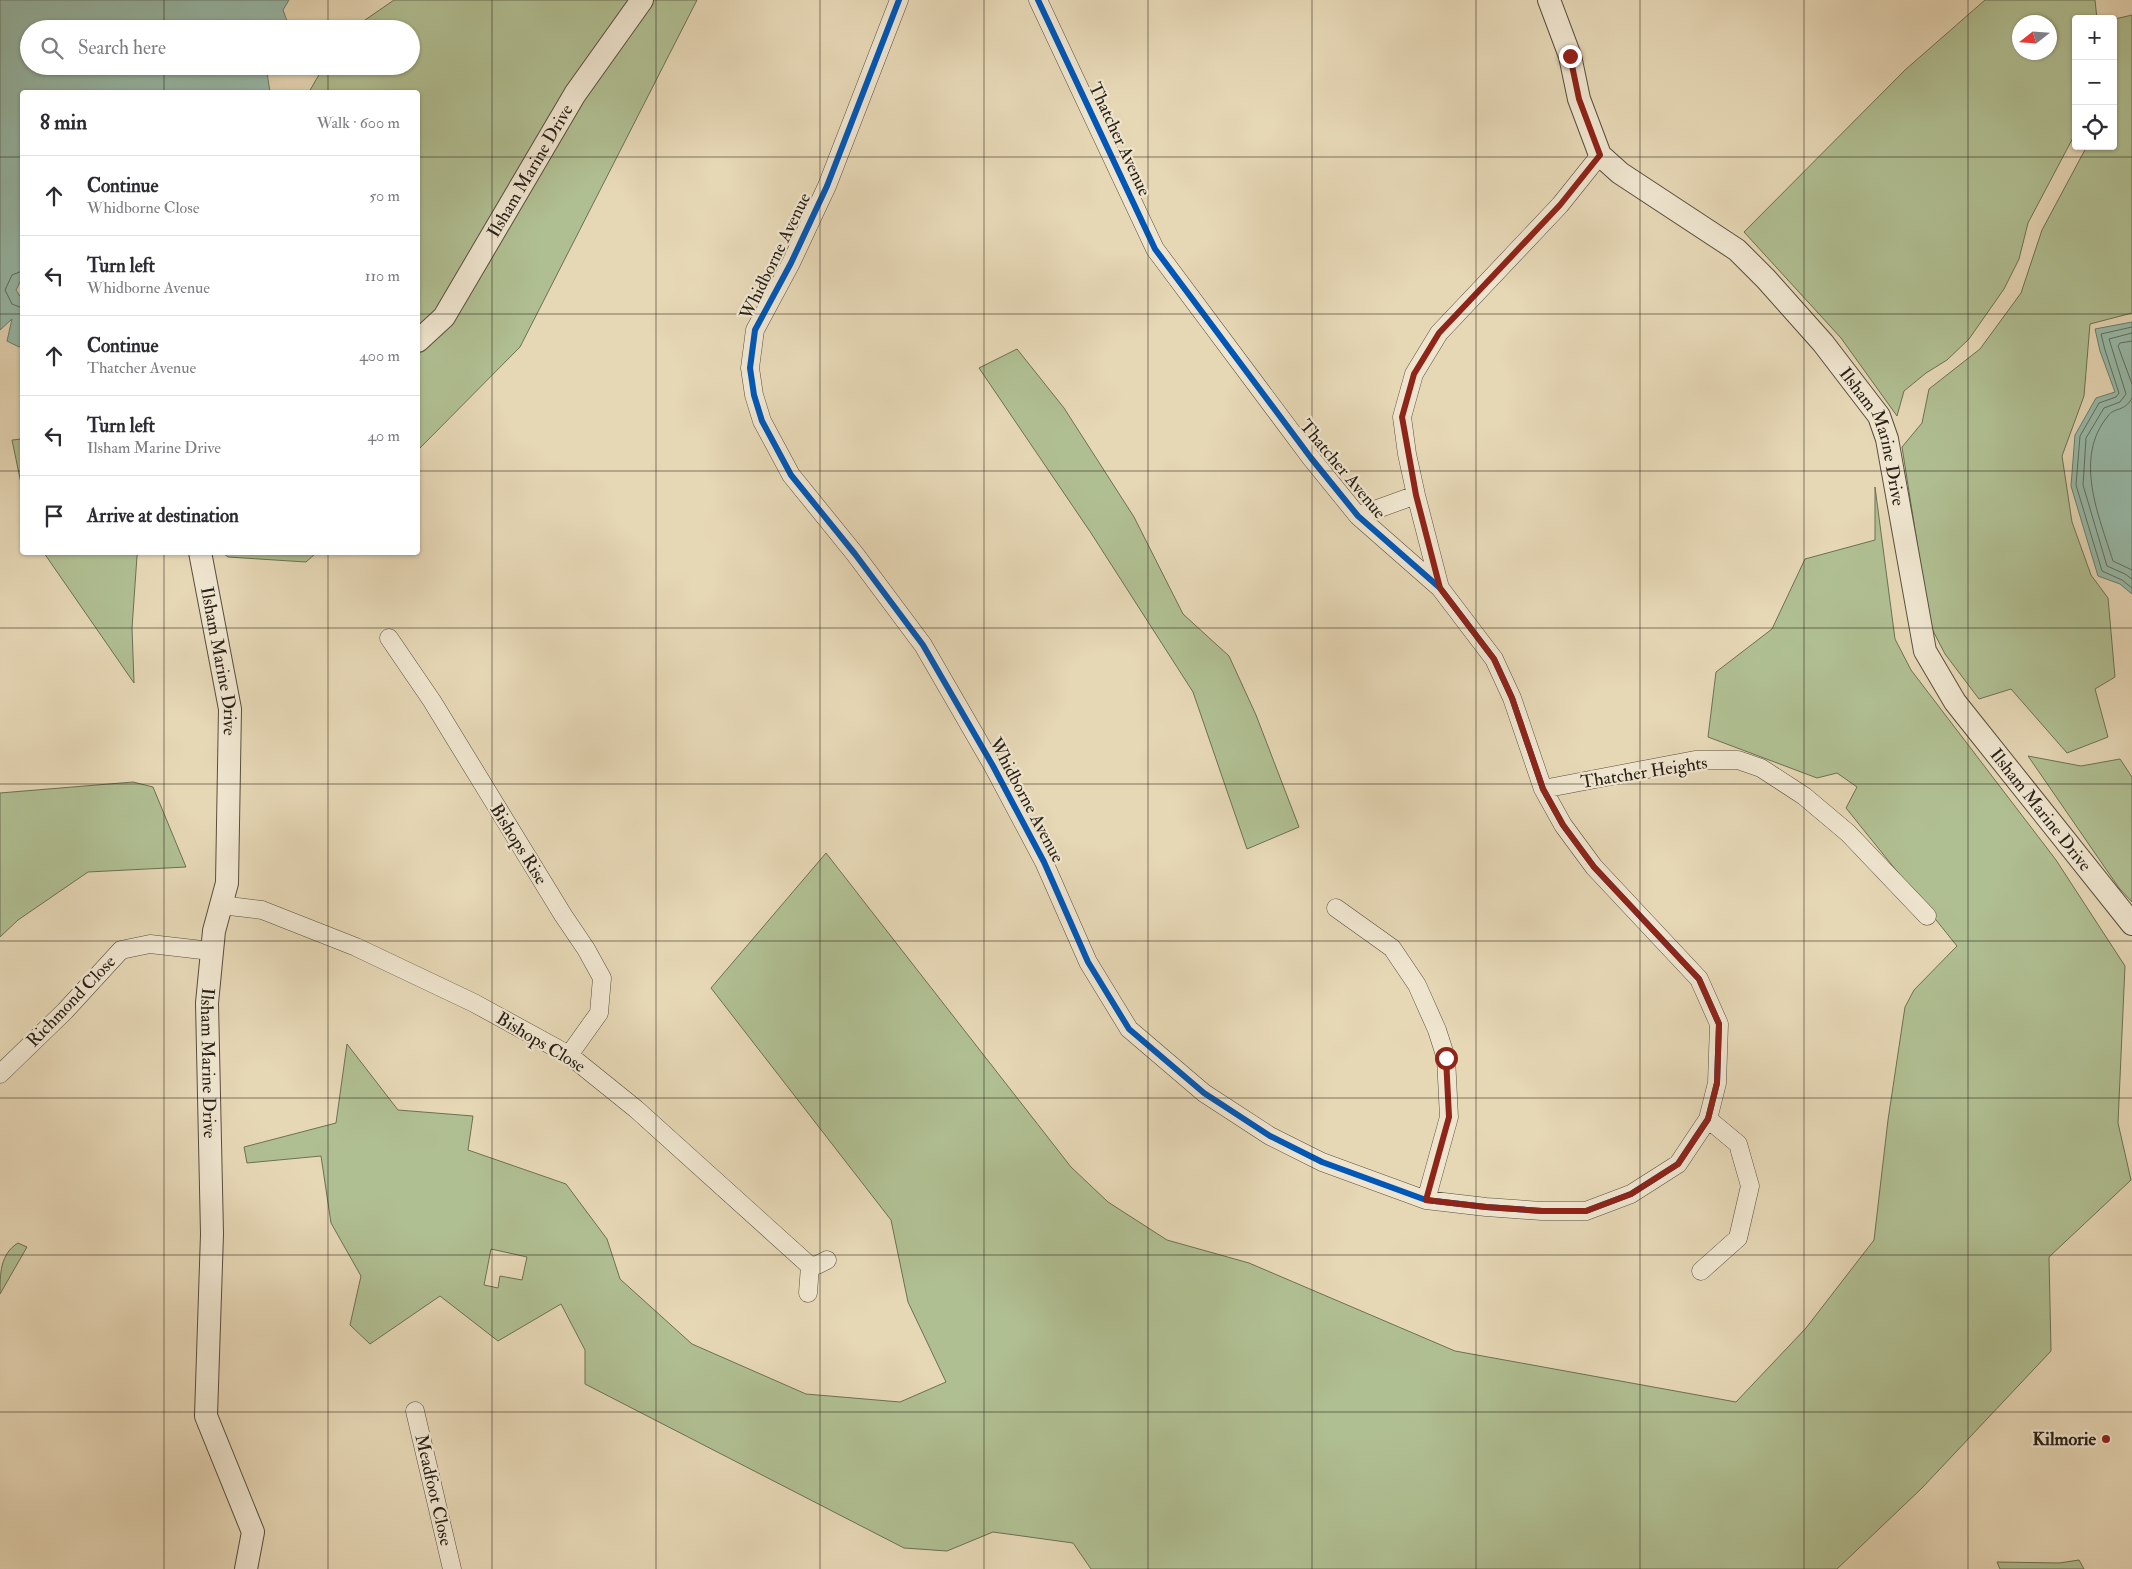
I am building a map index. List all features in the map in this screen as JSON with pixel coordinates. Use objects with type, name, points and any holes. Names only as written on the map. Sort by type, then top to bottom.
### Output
[{"type":"street","name":"Ilsham Marine Drive","points":[[420,339],[444,317],[575,94],[642,0]]},
{"type":"street","name":"Whidborne Avenue","points":[[899,0],[827,186],[791,263],[755,330],[750,368],[754,395],[762,421],[791,475],[855,554],[924,645],[993,766],[1044,862],[1088,962],[1130,1029],[1204,1093],[1270,1136],[1322,1162],[1426,1200],[1524,1210],[1586,1211],[1631,1194],[1678,1164],[1708,1119]]},
{"type":"street","name":"Thatcher Avenue","points":[[1038,0],[1155,250],[1311,458],[1358,516],[1440,588],[1494,659],[1512,698],[1543,789],[1563,825],[1594,867],[1699,979],[1719,1024],[1717,1083],[1708,1119]]},
{"type":"street","name":"Ilsham Marine Drive","points":[[1549,0],[1570,56],[1579,99],[1600,155],[1620,173],[1737,250],[1817,336],[1880,416],[1887,439],[1925,651],[1956,702],[2132,924]]},
{"type":"street","name":"Thatcher Avenue","points":[[1440,588],[1416,495],[1402,417],[1414,374],[1439,333],[1560,205],[1600,155]]},
{"type":"street","name":"Thatcher Avenue","points":[[1358,516],[1416,495]]},
{"type":"street","name":"Ilsham Marine Drive","points":[[201,555],[230,709],[227,883],[214,930],[207,1002],[212,1234],[206,1416],[253,1532],[246,1569]]},
{"type":"street","name":"Bishops Rise","points":[[389,638],[432,701],[562,915],[586,949],[602,978],[599,1012],[569,1055]]},
{"type":"street","name":"Thatcher Heights","points":[[1543,789],[1695,760],[1738,760],[1761,768],[1804,796],[1848,833],[1927,916]]},
{"type":"street","name":"Bishops Close","points":[[220,905],[262,910],[356,947],[474,1003],[569,1055],[636,1109],[810,1266]]},
{"type":"street","points":[[1336,908],[1392,948],[1417,985],[1437,1030],[1446,1058],[1449,1117],[1426,1200]]},
{"type":"street","name":"Richmond Close","points":[[0,1074],[65,1011],[121,950],[150,944],[211,951]]},
{"type":"street","points":[[1701,1271],[1738,1238],[1750,1186],[1738,1144],[1708,1119]]},
{"type":"street","points":[[808,1293],[810,1266],[827,1260]]},
{"type":"street","name":"Meadfoot Close","points":[[415,1412],[452,1569]]},
{"type":"shaded area","points":[[394,0],[697,0],[520,347],[420,448],[420,90],[310,90],[319,75],[420,75],[420,20],[365,20]]},
{"type":"shaded area","points":[[1985,0],[2095,0],[2097,15],[2072,15],[2072,140],[2028,223],[2019,259],[2004,289],[1969,339],[1947,360],[1926,373],[1904,391],[1897,416],[1841,338],[1744,232],[1905,70]]},
{"type":"shaded area","points":[[2132,15],[2132,313],[2090,324],[2084,396],[2062,456],[2072,522],[2091,575],[2108,598],[2115,677],[2095,689],[2108,737],[2067,753],[2011,689],[1979,699],[1945,654],[1930,625],[1902,447],[1922,423],[1929,389],[1980,349],[2021,293],[2042,230],[2085,150],[2117,150],[2117,19]]},
{"type":"shaded area","points":[[1017,349],[1064,408],[1134,517],[1183,614],[1229,656],[1256,715],[1299,827],[1247,849],[1193,692],[1091,533],[979,368]]},
{"type":"shaded area","points":[[20,439],[20,478],[12,440]]},
{"type":"shaded area","points":[[1875,487],[1895,639],[1911,670],[2056,860],[2125,966],[2118,1123],[2131,1180],[2049,1257],[2051,1351],[1922,1488],[1837,1569],[1091,1569],[1073,1543],[993,1532],[947,1551],[904,1548],[585,1384],[585,1350],[561,1304],[498,1341],[440,1296],[370,1344],[350,1325],[361,1276],[331,1223],[321,1156],[247,1163],[244,1147],[336,1123],[347,1044],[398,1110],[473,1116],[468,1150],[566,1184],[607,1239],[620,1279],[692,1344],[806,1394],[900,1402],[946,1382],[908,1302],[891,1220],[711,988],[826,853],[1071,1167],[1108,1202],[1167,1240],[1249,1263],[1455,1351],[1736,1402],[1806,1328],[1874,1240],[1888,1120],[1905,1007],[1914,990],[1957,946],[1846,808],[1857,787],[1837,773],[1817,778],[1708,737],[1716,672],[1772,629],[1805,559],[1875,540]],"holes":[[[491,1249],[527,1257],[522,1280],[500,1276],[498,1288],[484,1285]]]},
{"type":"shaded area","points":[[45,555],[138,555],[132,628],[134,683]]},
{"type":"shaded area","points":[[226,555],[314,555],[306,562],[228,557]]},
{"type":"shaded area","points":[[2028,756],[2081,766],[2120,759],[2132,777],[2132,902],[2119,888]]},
{"type":"shaded area","points":[[133,782],[153,787],[186,867],[88,872],[18,920],[0,937],[0,793]]},
{"type":"shaded area","points":[[18,1243],[27,1247],[0,1294],[1,1272],[4,1259]]},
{"type":"shaded area","points":[[2079,1560],[2084,1569],[2000,1569],[1997,1562],[2059,1563]]},
{"type":"water","points":[[0,0],[289,0],[283,10],[287,20],[20,20],[20,75],[267,75],[270,90],[20,90],[20,282],[16,290],[20,296],[20,346],[7,341],[12,319],[0,330]]},
{"type":"water","points":[[2132,322],[2132,594],[2120,584],[2098,576],[2071,486],[2075,435],[2096,398],[2115,392],[2100,351],[2095,329]]},
{"type":"cycle path","points":[[899,0],[827,186],[791,263],[755,330],[750,368],[754,395],[762,421],[791,475],[855,554],[923,645],[993,766],[1044,862],[1088,962],[1129,1029],[1204,1093],[1270,1136],[1322,1162],[1426,1200],[1542,1211],[1586,1211],[1631,1194],[1678,1164],[1708,1119],[1717,1083],[1719,1024],[1699,979],[1594,867],[1563,825],[1543,789],[1512,698],[1494,659],[1440,588],[1358,516],[1311,458],[1155,249],[1038,0]]},
{"type":"place","name":"Kilmorie","points":[[2106,1439]]},
{"type":"route","points":[[1446,1058],[1449,1117],[1426,1200],[1486,1207],[1542,1211],[1586,1211],[1631,1194],[1678,1164],[1708,1119],[1717,1083],[1719,1024],[1699,979],[1594,867],[1563,825],[1543,789],[1512,698],[1494,659],[1440,588],[1407,454],[1402,417],[1414,374],[1439,333],[1560,205],[1600,155],[1579,99],[1570,56]]}]
